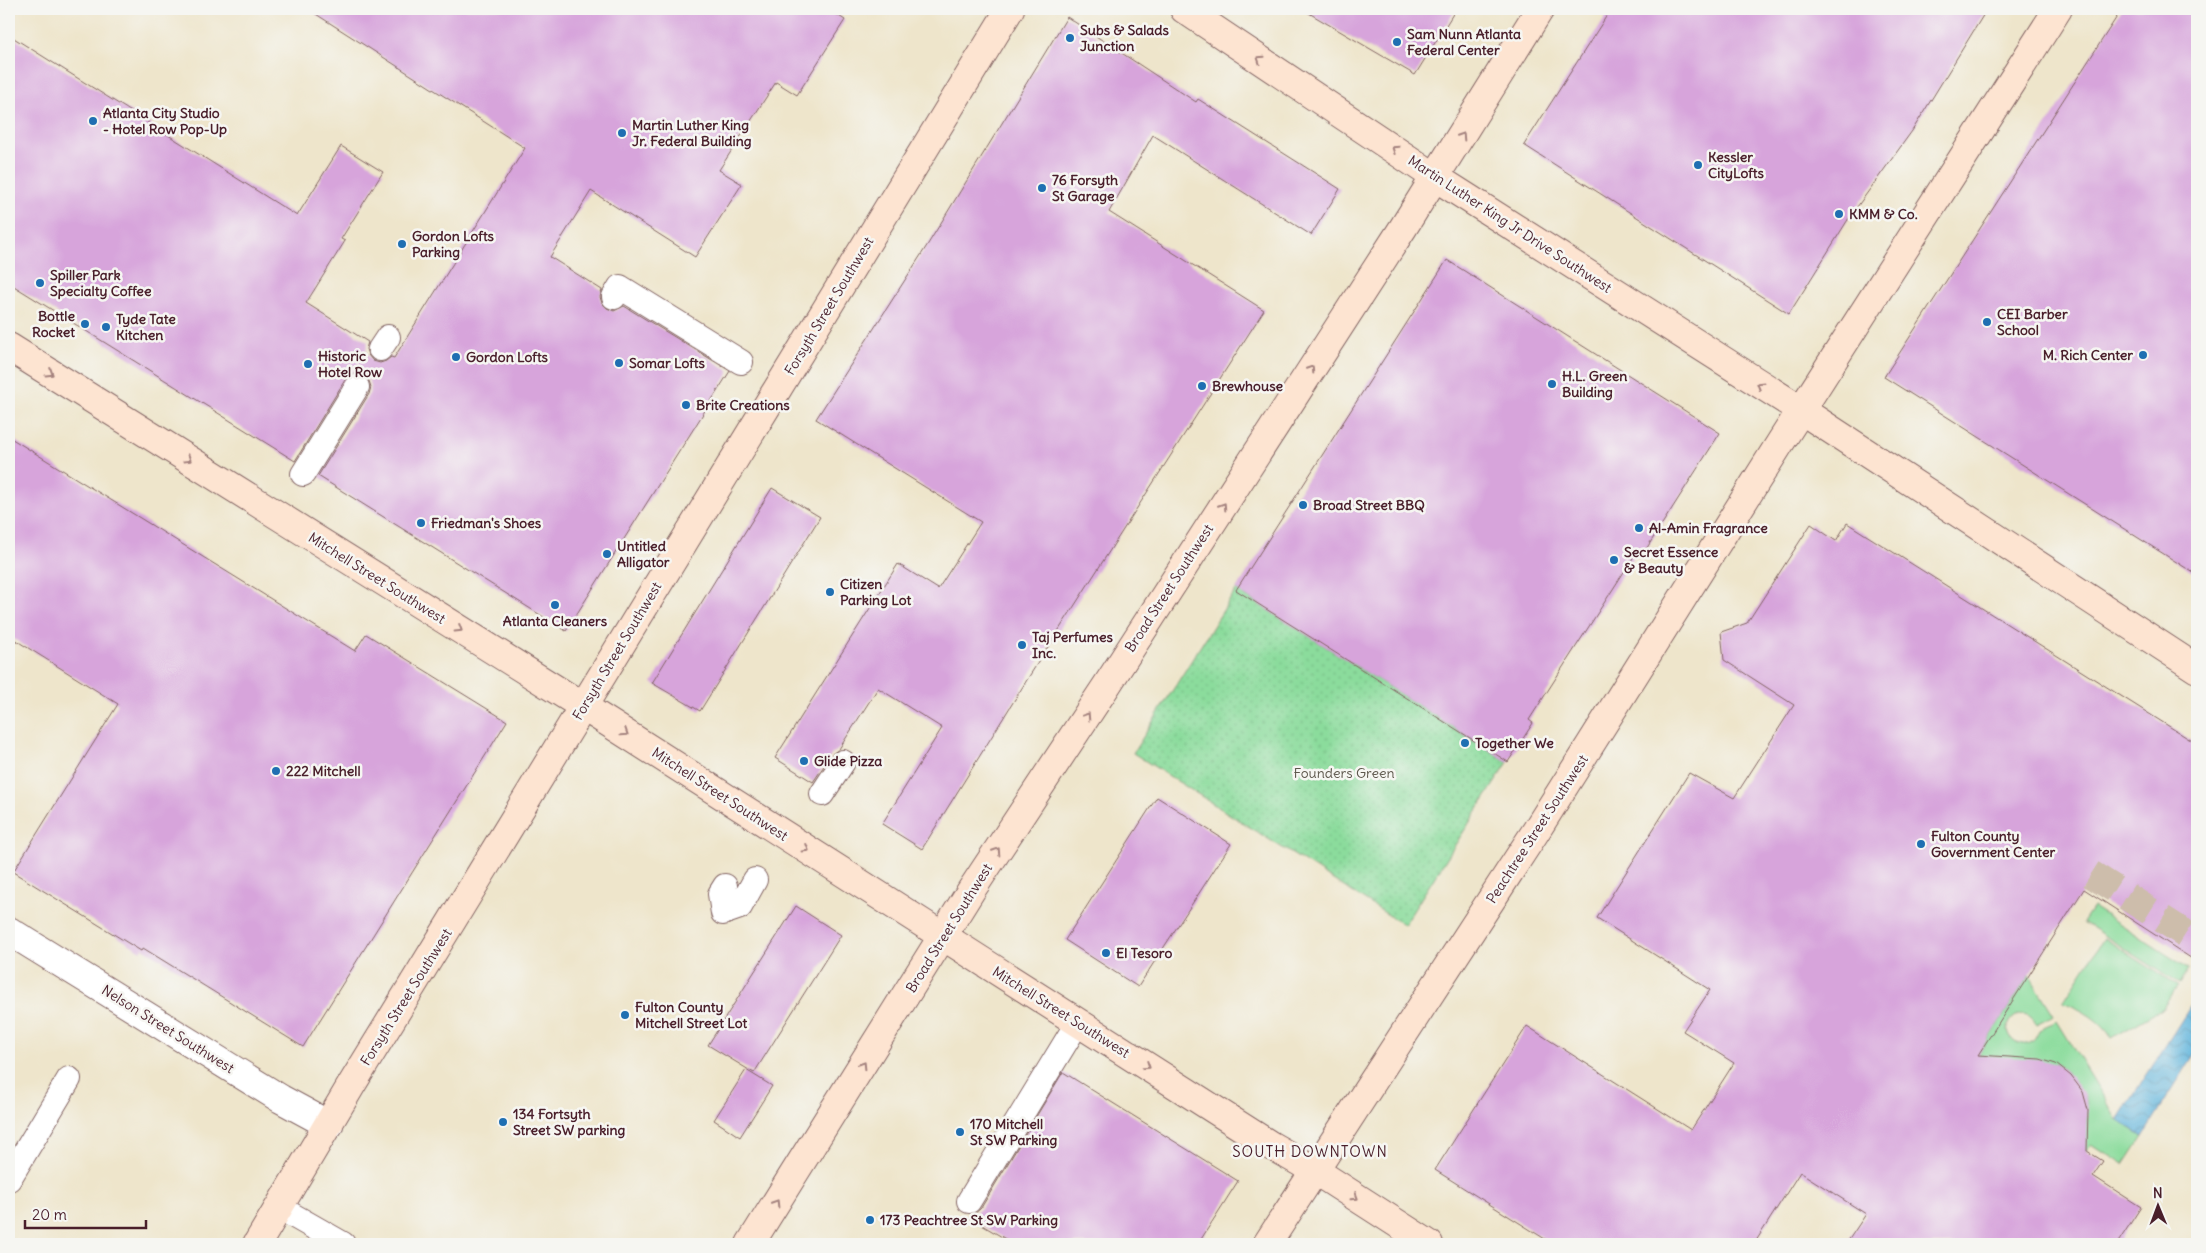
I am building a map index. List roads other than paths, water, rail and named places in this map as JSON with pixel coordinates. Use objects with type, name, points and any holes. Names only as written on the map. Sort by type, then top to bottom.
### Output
[{"type":"main road","name":"Forsyth Street Southwest","points":[[257,1244],[352,1084],[1010,9]]},
{"type":"main road","name":"Martin Luther King Jr Drive Southwest","points":[[1184,9],[1435,177],[1801,410],[2197,669]]},
{"type":"main road","name":"Broad Street Southwest","points":[[750,1244],[943,937],[1435,177],[1540,9]]},
{"type":"main road","name":"Peachtree Street Southwest","points":[[1267,1244],[1536,831],[1801,410],[2058,9]]},
{"type":"main road","name":"Mitchell Street Southwest","points":[[9,347],[584,707],[1270,1146],[1314,1170],[1429,1244]]},
{"type":"street","name":"Nelson Street Southwest","points":[[9,931],[281,1099],[329,1125]]},
{"type":"lane","points":[[614,297],[620,287],[741,362]]},
{"type":"lane","points":[[303,474],[357,387]]},
{"type":"lane","points":[[822,794],[843,762]]},
{"type":"lane","points":[[725,886],[720,894],[724,913],[740,907],[755,880]]},
{"type":"lane","points":[[968,1201],[1078,1022]]},
{"type":"lane","points":[[9,1179],[69,1079]]},
{"type":"lane","points":[[280,1208],[342,1244]]},
{"type":"water","points":[[2197,996],[2197,1050],[2143,1136],[2118,1120]]},
{"type":"tunnel","points":[[2091,874],[2197,941]]},
{"type":"place","name":"Subs & Salads Junction","points":[[1070,38]]},
{"type":"place","name":"Sam Nunn Atlanta Federal Center","points":[[1397,42]]},
{"type":"place","name":"Atlanta City Studio - Hotel Row Pop-Up","points":[[93,121]]},
{"type":"place","name":"Martin Luther King Jr. Federal Building","points":[[622,133]]},
{"type":"place","name":"Kessler CityLofts","points":[[1698,165]]},
{"type":"place","name":"76 Forsyth St Garage","points":[[1042,188]]},
{"type":"place","name":"KMM & Co.","points":[[1839,214]]},
{"type":"place","name":"Gordon Lofts Parking","points":[[402,244]]},
{"type":"place","name":"Spiller Park Specialty Coffee","points":[[40,283]]},
{"type":"place","name":"CEI Barber School","points":[[1987,322]]},
{"type":"place","name":"Bottle Rocket","points":[[85,324]]},
{"type":"place","name":"Tyde Tate Kitchen","points":[[106,327]]},
{"type":"place","name":"M. Rich Center","points":[[2143,355]]},
{"type":"place","name":"Gordon Lofts","points":[[456,357]]},
{"type":"place","name":"Somar Lofts","points":[[619,363]]},
{"type":"place","name":"Historic Hotel Row","points":[[308,364]]},
{"type":"place","name":"H.L. Green Building","points":[[1552,384]]},
{"type":"place","name":"Brewhouse","points":[[1202,386]]},
{"type":"place","name":"Brite Creations","points":[[686,405]]},
{"type":"place","name":"Broad Street BBQ","points":[[1303,505]]},
{"type":"place","name":"Friedman's Shoes","points":[[421,523]]},
{"type":"place","name":"Al-Amin Fragrance","points":[[1639,528]]},
{"type":"place","name":"Untitled Alligator","points":[[607,554]]},
{"type":"place","name":"Secret Essence & Beauty","points":[[1614,560]]},
{"type":"place","name":"Citizen Parking Lot","points":[[830,592]]},
{"type":"place","name":"Atlanta Cleaners","points":[[555,605]]},
{"type":"place","name":"Taj Perfumes Inc.","points":[[1022,645]]},
{"type":"place","name":"Together We","points":[[1465,743]]},
{"type":"place","name":"Glide Pizza","points":[[804,761]]},
{"type":"place","name":"222 Mitchell","points":[[276,771]]},
{"type":"place","name":"Fulton County Government Center","points":[[1921,844]]},
{"type":"place","name":"El Tesoro","points":[[1106,953]]},
{"type":"place","name":"Fulton County Mitchell Street Lot","points":[[625,1015]]},
{"type":"place","name":"134 Fortsyth Street SW parking","points":[[503,1122]]},
{"type":"place","name":"170 Mitchell St SW Parking","points":[[960,1132]]},
{"type":"place","name":"173 Peachtree St SW Parking","points":[[870,1220]]},
{"type":"district","name":"SOUTH DOWNTOWN","points":[[1310,1152]]},
{"type":"park label","name":"Founders Green","points":[[1344,773]]}]
